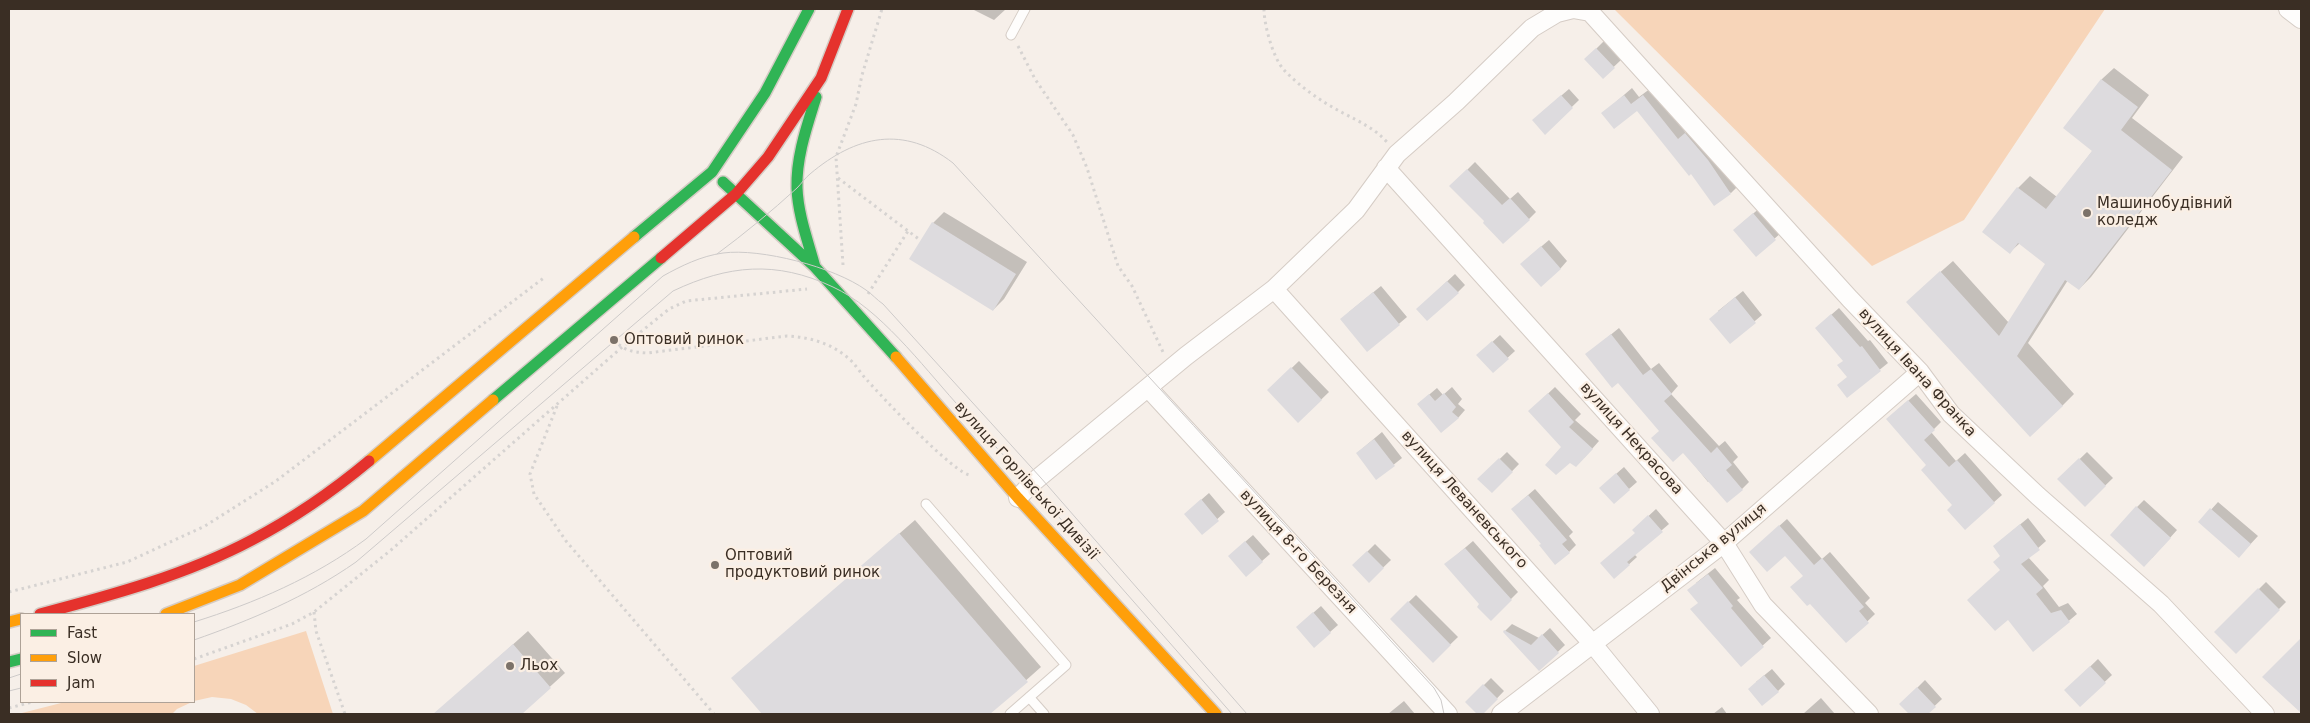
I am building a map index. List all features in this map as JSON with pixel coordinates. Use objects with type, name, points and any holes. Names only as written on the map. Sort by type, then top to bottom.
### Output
[{"type":"main road","points":[[44,613],[117,594],[174,574],[251,540],[303,510],[378,454],[712,172],[753,113],[790,49],[809,9]]},
{"type":"main road","points":[[815,267],[804,227],[797,188],[800,161],[821,78],[848,9]]},
{"type":"main road","points":[[169,613],[240,585],[363,511],[736,194],[768,157],[821,78]]},
{"type":"main road","name":"вулиця Горлівської Дивізії","points":[[712,172],[815,267],[834,287],[1018,498],[1216,714]]},
{"type":"street","name":"вулиця Івана Франка","points":[[1397,154],[1456,102],[1532,28],[1557,13],[1573,9],[1590,12],[1850,299],[1920,372],[1951,414],[2038,496],[2161,604],[2265,714]]},
{"type":"street","points":[[2288,9],[2301,19]]},
{"type":"street","points":[[1018,498],[1031,484],[1171,369],[1274,289],[1356,210],[1397,154]]},
{"type":"street","name":"вулиця Некрасова","points":[[1386,168],[1724,543],[1763,605],[1869,714]]},
{"type":"street","name":"вулиця Леваневського","points":[[1274,289],[1592,643],[1650,714]]},
{"type":"street","name":"Двінська вулиця","points":[[1501,714],[1724,543],[1920,372]]},
{"type":"street","name":"вулиця 8-го Березня","points":[[1149,389],[1448,714]]},
{"type":"lane","points":[[1011,35],[1025,9]]},
{"type":"lane","points":[[926,504],[1066,665],[1010,714]]},
{"type":"lane","points":[[1029,697],[1044,714]]},
{"type":"path","points":[[195,659],[292,624],[314,612],[391,550],[621,348],[669,309],[686,301],[798,288],[834,287],[844,278],[836,157],[856,104],[862,75],[882,9]]},
{"type":"path","points":[[1264,9],[1270,40],[1283,68],[1318,98],[1378,132],[1397,154]]},
{"type":"path","points":[[1011,35],[1023,52],[1034,79],[1073,135],[1087,168],[1118,266],[1132,286],[1171,369]]},
{"type":"path","points":[[837,178],[920,240]]},
{"type":"path","points":[[854,309],[877,282],[908,231]]},
{"type":"path","points":[[9,592],[127,562],[204,526],[276,480],[545,277]]},
{"type":"path","points":[[614,340],[621,348],[632,352],[647,353],[787,336],[804,336],[849,357],[885,399],[956,468],[967,475],[996,472]]},
{"type":"path","points":[[558,403],[533,466],[531,484],[534,494],[566,541],[714,714]]},
{"type":"path","points":[[314,612],[316,631],[345,714]]},
{"type":"path","points":[[9,708],[28,703]]},
{"type":"shaded area","points":[[1614,9],[2105,9],[1964,220],[1872,266]]},
{"type":"shaded area","points":[[306,631],[333,714],[258,714],[246,705],[231,699],[212,697],[195,701],[195,666]]},
{"type":"shaded area","points":[[61,703],[190,703],[177,709],[172,714],[18,714]]},
{"type":"building","points":[[1596,48],[1615,68],[1603,79],[1584,59]]},
{"type":"building","points":[[2101,79],[2138,107],[2121,130],[2172,170],[2079,290],[2065,280],[2017,356],[2063,406],[2030,437],[1906,302],[1940,271],[1999,336],[2045,264],[2018,243],[2010,254],[1982,232],[2017,187],[2046,209],[2092,151],[2063,128]]},
{"type":"building","points":[[1561,95],[1573,108],[1545,135],[1532,120]]},
{"type":"building","points":[[1624,95],[1631,104],[1643,95],[1678,139],[1685,133],[1708,160],[1731,194],[1714,206],[1691,174],[1689,176],[1637,111],[1614,129],[1601,113]]},
{"type":"building","points":[[1467,169],[1502,205],[1510,198],[1530,220],[1503,244],[1483,223],[1484,221],[1449,186]]},
{"type":"building","points":[[1753,213],[1776,240],[1756,257],[1733,230]]},
{"type":"building","points":[[932,222],[1016,274],[993,311],[909,259]]},
{"type":"building","points":[[1541,246],[1561,269],[1541,287],[1520,264]]},
{"type":"building","points":[[1447,281],[1459,293],[1427,321],[1416,309]]},
{"type":"building","points":[[1373,292],[1400,325],[1367,352],[1340,319]]},
{"type":"building","points":[[1735,297],[1756,323],[1730,344],[1709,319]]},
{"type":"building","points":[[1831,314],[1860,347],[1862,346],[1881,371],[1847,398],[1837,385],[1847,377],[1837,365],[1843,361],[1815,328]]},
{"type":"building","points":[[1611,334],[1643,375],[1651,369],[1672,394],[1664,401],[1711,453],[1717,447],[1732,465],[1726,470],[1743,490],[1727,503],[1683,453],[1673,462],[1651,438],[1659,431],[1618,383],[1612,388],[1585,354]]},
{"type":"building","points":[[1492,341],[1509,359],[1493,373],[1476,355]]},
{"type":"building","points":[[1291,367],[1322,400],[1298,423],[1267,390]]},
{"type":"building","points":[[1444,393],[1456,407],[1452,412],[1459,418],[1441,433],[1417,404],[1429,394],[1435,401]]},
{"type":"building","points":[[1548,393],[1574,422],[1569,427],[1593,449],[1576,467],[1570,463],[1556,475],[1545,465],[1561,447],[1528,411]]},
{"type":"building","points":[[1908,400],[1935,430],[1924,440],[1949,467],[1957,460],[1995,503],[1965,530],[1947,510],[1952,505],[1921,470],[1926,465],[1886,419]]},
{"type":"building","points":[[1374,439],[1395,466],[1376,480],[1356,453]]},
{"type":"building","points":[[1499,458],[1513,472],[1492,493],[1477,479]]},
{"type":"building","points":[[2079,458],[2106,486],[2085,507],[2057,479]]},
{"type":"building","points":[[1616,473],[1630,490],[1614,504],[1599,488]]},
{"type":"building","points":[[1528,495],[1567,540],[1562,544],[1570,553],[1555,565],[1539,545],[1541,544],[1511,509]]},
{"type":"building","points":[[1201,499],[1219,521],[1202,535],[1184,514]]},
{"type":"building","points":[[2136,506],[2171,538],[2144,567],[2110,535]]},
{"type":"building","points":[[2210,508],[2251,544],[2239,558],[2198,522]]},
{"type":"building","points":[[1648,515],[1663,532],[1627,562],[1630,565],[1614,579],[1600,563],[1635,533],[1632,530]]},
{"type":"building","points":[[2020,524],[2040,550],[2021,564],[2043,588],[2036,594],[2051,613],[2061,610],[2070,622],[2033,652],[2008,620],[1995,631],[1967,600],[2000,570],[1993,562],[2000,556],[1993,546]]},
{"type":"building","points":[[1779,525],[1814,565],[1822,558],[1864,607],[1859,611],[1869,623],[1846,643],[1810,604],[1807,606],[1790,587],[1803,576],[1785,556],[1767,572],[1749,552]]},
{"type":"building","points":[[899,533],[1028,682],[990,714],[762,714],[731,678]]},
{"type":"building","points":[[1245,541],[1263,562],[1246,577],[1228,556]]},
{"type":"building","points":[[1465,548],[1512,600],[1491,621],[1477,607],[1479,604],[1444,564]]},
{"type":"building","points":[[1367,551],[1384,568],[1369,583],[1352,565]]},
{"type":"building","points":[[1708,574],[1733,606],[1731,608],[1764,647],[1741,667],[1690,609],[1698,603],[1687,590]]},
{"type":"building","points":[[2258,588],[2280,610],[2236,654],[2214,632]]},
{"type":"building","points":[[1408,601],[1451,645],[1433,663],[1390,619]]},
{"type":"building","points":[[1313,612],[1331,633],[1314,648],[1296,627]]},
{"type":"building","points":[[1504,630],[1531,645],[1542,634],[1559,653],[1539,671],[1503,632]]},
{"type":"building","points":[[2301,638],[2301,713],[2262,677]]},
{"type":"building","name":"Льох","points":[[513,644],[551,688],[522,714],[433,714]]},
{"type":"building","points":[[2090,666],[2106,683],[2080,707],[2064,690]]},
{"type":"building","points":[[1764,675],[1779,692],[1762,706],[1748,689]]},
{"type":"building","points":[[1483,684],[1498,699],[1483,714],[1477,714],[1465,702]]},
{"type":"building","points":[[1917,687],[1936,707],[1928,714],[1909,714],[1899,704]]},
{"type":"tram line","points":[[717,254],[778,205],[810,174],[845,150],[863,143],[898,139],[916,143],[935,151],[953,163],[1434,688],[1441,700],[1444,714]]},
{"type":"tram line","points":[[195,622],[284,588],[326,565],[366,539],[663,276],[691,262],[715,254],[757,253],[797,261],[836,274],[866,290],[883,304],[1041,478],[1247,714]]},
{"type":"tram line","points":[[195,640],[278,607],[318,586],[356,562],[673,291],[693,282],[733,271],[752,269],[772,270],[812,278],[833,287],[850,296],[883,323],[1061,519],[1232,714]]},
{"type":"tram line","points":[[9,678],[20,674]]},
{"type":"tram line","points":[[9,691],[20,688]]},
{"type":"traffic: fast","points":[[634,237],[712,172],[765,93],[809,9]]},
{"type":"traffic: fast","points":[[815,267],[801,218],[797,176],[800,153],[816,97]]},
{"type":"traffic: fast","points":[[723,182],[815,267],[896,357]]},
{"type":"traffic: fast","points":[[493,400],[661,258]]},
{"type":"traffic: fast","points":[[9,662],[20,659]]},
{"type":"traffic: slow","points":[[369,461],[634,237]]},
{"type":"traffic: slow","points":[[896,357],[1018,498],[1216,714]]},
{"type":"traffic: slow","points":[[169,613],[240,585],[363,511],[493,400]]},
{"type":"traffic: slow","points":[[9,622],[20,619]]},
{"type":"traffic: jam","points":[[661,258],[736,194],[768,157],[821,78],[848,9]]},
{"type":"traffic: jam","points":[[44,613],[148,583],[201,564],[227,552],[268,532],[298,513],[369,461]]},
{"type":"place","name":"Машинобудівний коледж","points":[[2087,213]]},
{"type":"place","name":"Оптовий ринок","points":[[614,340]]},
{"type":"place","name":"Оптовий продуктовий ринок","points":[[715,565]]},
{"type":"place","name":"Льох","points":[[510,666]]}]
